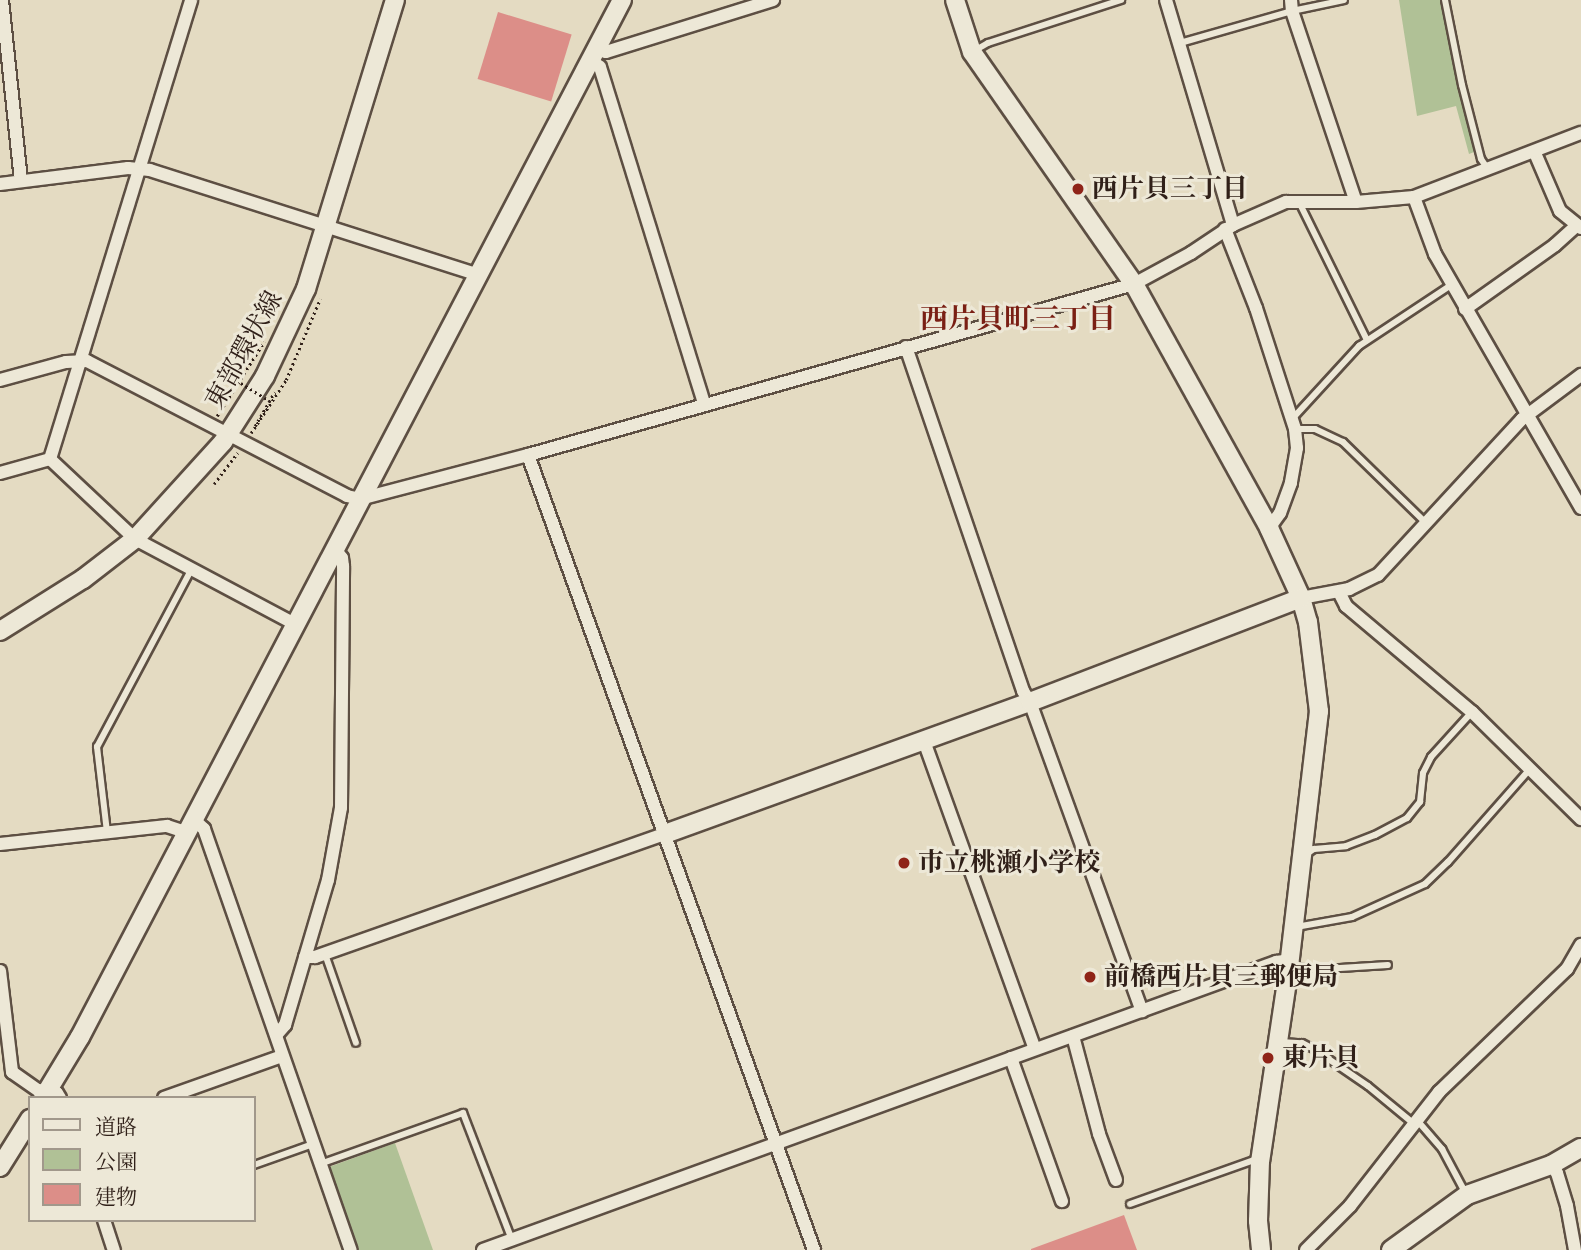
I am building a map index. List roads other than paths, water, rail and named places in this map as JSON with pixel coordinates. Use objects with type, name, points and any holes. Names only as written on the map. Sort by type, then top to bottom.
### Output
[{"type":"street","points":[[2,0],[21,180]]},
{"type":"street","points":[[50,459],[191,0]]},
{"type":"street","name":"東部環状線","points":[[0,631],[83,579],[135,539],[193,478],[228,433],[265,376],[296,315],[395,0]]},
{"type":"street","points":[[0,971],[10,1067],[15,1075],[50,1096],[189,825],[622,0]]},
{"type":"street","points":[[593,55],[772,0]]},
{"type":"street","points":[[955,0],[972,52],[1133,284],[1269,528],[1301,597],[1308,622],[1319,711],[1289,968],[1260,1161],[1258,1221],[1261,1250]]},
{"type":"street","points":[[1166,0],[1229,227],[1294,424],[1297,448],[1291,483],[1280,513],[1269,528]]},
{"type":"street","points":[[1291,6],[1356,202]]},
{"type":"street","points":[[593,55],[600,67],[704,404]]},
{"type":"street","points":[[0,380],[81,360],[347,496],[360,499],[528,455],[1133,284],[1182,258],[1229,227],[1277,205],[1414,197],[1487,168],[1535,153],[1581,133]]},
{"type":"street","points":[[1465,309],[1579,227],[1560,211],[1535,153]]},
{"type":"street","points":[[0,184],[140,168],[325,224],[479,275]]},
{"type":"street","points":[[1414,197],[1429,242],[1451,285],[1581,508]]},
{"type":"street","points":[[906,347],[1023,691],[1030,702],[1142,1011]]},
{"type":"street","points":[[305,957],[325,954],[924,741],[1301,597],[1339,592],[1378,575],[1527,415],[1581,375]]},
{"type":"street","points":[[528,455],[814,1250]]},
{"type":"street","points":[[0,473],[50,459]]},
{"type":"street","points":[[50,459],[135,539],[295,624]]},
{"type":"street","points":[[278,1033],[284,1029],[330,869],[341,808],[343,566],[342,558],[335,549]]},
{"type":"street","points":[[1339,592],[1346,606],[1472,712],[1581,819]]},
{"type":"street","points":[[924,741],[1035,1049]]},
{"type":"street","points":[[0,844],[167,826],[189,825],[204,829],[278,1033],[282,1056],[351,1250]]},
{"type":"street","points":[[1306,1250],[1350,1206],[1414,1121],[1448,1083],[1572,964],[1581,945]]},
{"type":"street","points":[[490,1249],[1276,962],[1284,961],[1289,968]]},
{"type":"street","points":[[1572,964],[1581,975]]},
{"type":"street","points":[[1073,1036],[1099,1134],[1116,1180]]},
{"type":"street","points":[[170,1096],[282,1056]]},
{"type":"street","points":[[1011,1058],[1062,1201]]},
{"type":"street","points":[[0,1167],[28,1122]]},
{"type":"street","points":[[1391,1250],[1408,1241],[1467,1195],[1551,1165],[1581,1148]]},
{"type":"street","points":[[1551,1165],[1557,1173],[1567,1206],[1576,1250]]},
{"type":"street","points":[[105,1222],[114,1250]]},
{"type":"lane","points":[[972,52],[988,43],[1121,0]]},
{"type":"lane","points":[[1178,43],[1291,6],[1344,0]]},
{"type":"lane","points":[[1445,0],[1480,159],[1487,168]]},
{"type":"lane","points":[[1299,202],[1367,340]]},
{"type":"lane","points":[[1425,522],[1343,442],[1315,429],[1294,424],[1343,361],[1367,340],[1451,285]]},
{"type":"lane","points":[[107,832],[97,747],[191,569]]},
{"type":"lane","points":[[1301,857],[1314,849],[1346,846],[1375,835],[1407,818],[1420,802],[1423,772],[1431,757],[1472,712]]},
{"type":"lane","points":[[1292,928],[1352,917],[1425,884],[1532,768]]},
{"type":"lane","points":[[325,954],[356,1043]]},
{"type":"lane","points":[[1289,968],[1388,965]]},
{"type":"lane","points":[[1276,1041],[1302,1044],[1314,1049],[1414,1121],[1442,1149],[1467,1195]]},
{"type":"lane","points":[[320,1164],[463,1113],[512,1240]]},
{"type":"lane","points":[[256,1164],[313,1144]]},
{"type":"lane","points":[[1130,1204],[1245,1161],[1255,1158],[1260,1161]]},
{"type":"place","name":"西片貝三丁目","points":[[1078,189]]},
{"type":"place","name":"市立桃瀬小学校","points":[[904,863]]},
{"type":"place","name":"前橋西片貝三郵便局","points":[[1090,977]]},
{"type":"place","name":"東片貝","points":[[1268,1058]]},
{"type":"district","name":"西片貝町三丁目","points":[[1018,319]]}]
